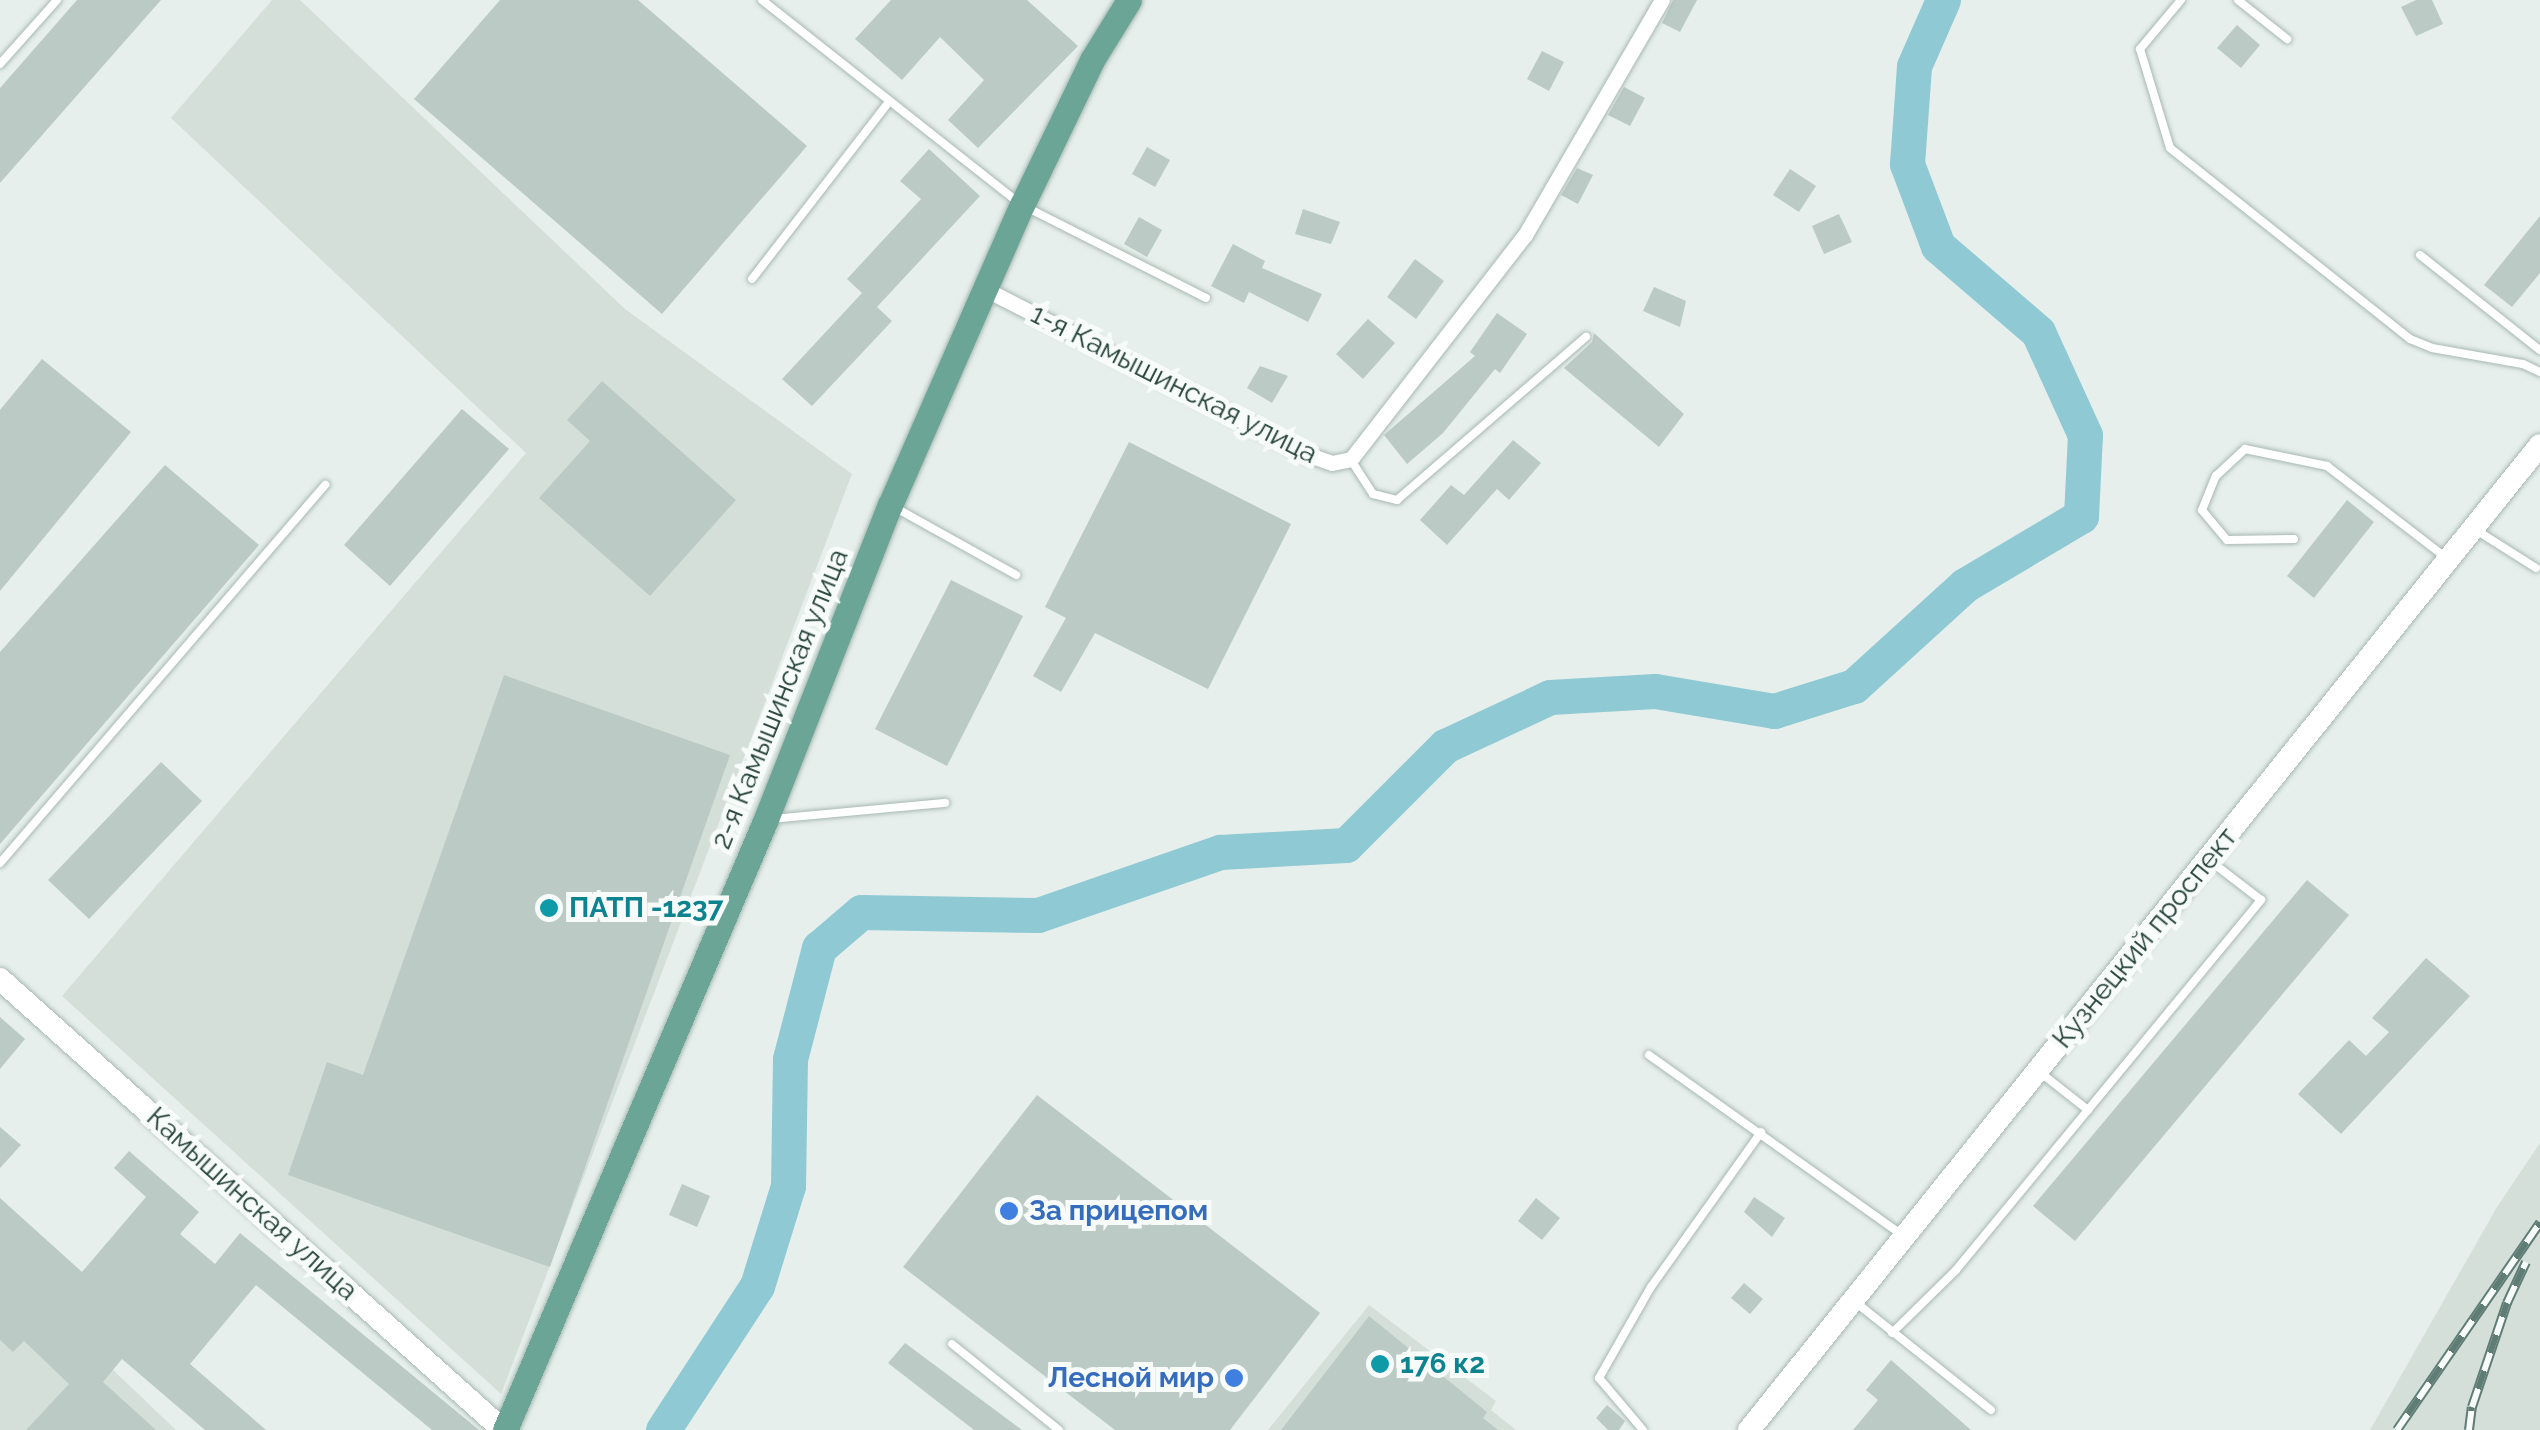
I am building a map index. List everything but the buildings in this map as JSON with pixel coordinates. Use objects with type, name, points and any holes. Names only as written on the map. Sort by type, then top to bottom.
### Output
[{"type":"main road","name":"2-я Камышинская улица","points":[[504,1430],[766,820],[890,505],[1022,205],[1092,60],[1129,0]]},
{"type":"street","name":"1-я Камышинская улица","points":[[985,288],[1310,455],[1332,463],[1351,459],[1525,234],[1662,0]]},
{"type":"street","name":"Кузнецкий проспект","points":[[1749,1430],[1850,1298],[2209,860],[2540,446]]},
{"type":"street","name":"Камышинская улица","points":[[0,979],[504,1430]]},
{"type":"lane","points":[[0,64],[57,0]]},
{"type":"lane","points":[[762,0],[1022,205],[1206,298]]},
{"type":"lane","points":[[2180,0],[2140,50],[2170,148],[2410,339],[2432,348],[2523,364],[2540,372]]},
{"type":"lane","points":[[2238,0],[2287,39]]},
{"type":"lane","points":[[752,279],[889,102]]},
{"type":"lane","points":[[2420,255],[2540,350]]},
{"type":"lane","points":[[1351,459],[1373,494],[1397,500],[1586,337]]},
{"type":"lane","points":[[2294,539],[2227,540],[2202,510],[2216,476],[2245,449],[2327,466],[2448,559]]},
{"type":"lane","points":[[0,863],[326,485]]},
{"type":"lane","points":[[890,505],[1016,574]]},
{"type":"lane","points":[[2472,528],[2536,568]]},
{"type":"lane","points":[[766,820],[945,803]]},
{"type":"lane","points":[[1892,1334],[1956,1270],[2261,900],[2209,860]]},
{"type":"lane","points":[[1649,1055],[1902,1235]]},
{"type":"lane","points":[[2037,1070],[2088,1110]]},
{"type":"lane","points":[[1644,1430],[1598,1378],[1651,1287],[1760,1132]]},
{"type":"lane","points":[[1850,1298],[1991,1410]]},
{"type":"lane","points":[[952,1344],[1059,1430]]},
{"type":"shaded area","points":[[272,0],[300,0],[625,309],[852,474],[501,1394],[62,996],[526,453],[171,118]]},
{"type":"shaded area","points":[[2540,1143],[2540,1430],[2370,1430],[2497,1207]]},
{"type":"shaded area","points":[[0,1262],[176,1430],[0,1430]]},
{"type":"shaded area","name":"176 к2","points":[[1369,1305],[1496,1401],[1491,1410],[1516,1430],[1268,1430]]},
{"type":"waterway","points":[[663,1430],[757,1286],[788,1186],[790,1059],[819,948],[861,912],[1038,915],[1220,852],[1346,845],[1445,746],[1550,697],[1655,691],[1774,711],[1854,686],[1965,585],[2081,516],[2085,435],[2038,332],[1938,246],[1907,164],[1914,66],[1943,0]]},
{"type":"railway","points":[[2397,1430],[2540,1223]]},
{"type":"railway","points":[[2469,1430],[2472,1407],[2507,1303],[2526,1262]]},
{"type":"place","name":"ПАТП -1237","points":[[549,908]]},
{"type":"place","name":"За прицепом","points":[[1009,1211]]},
{"type":"place","name":"176 к2","points":[[1380,1364]]},
{"type":"place","name":"Лесной мир","points":[[1234,1378]]}]
